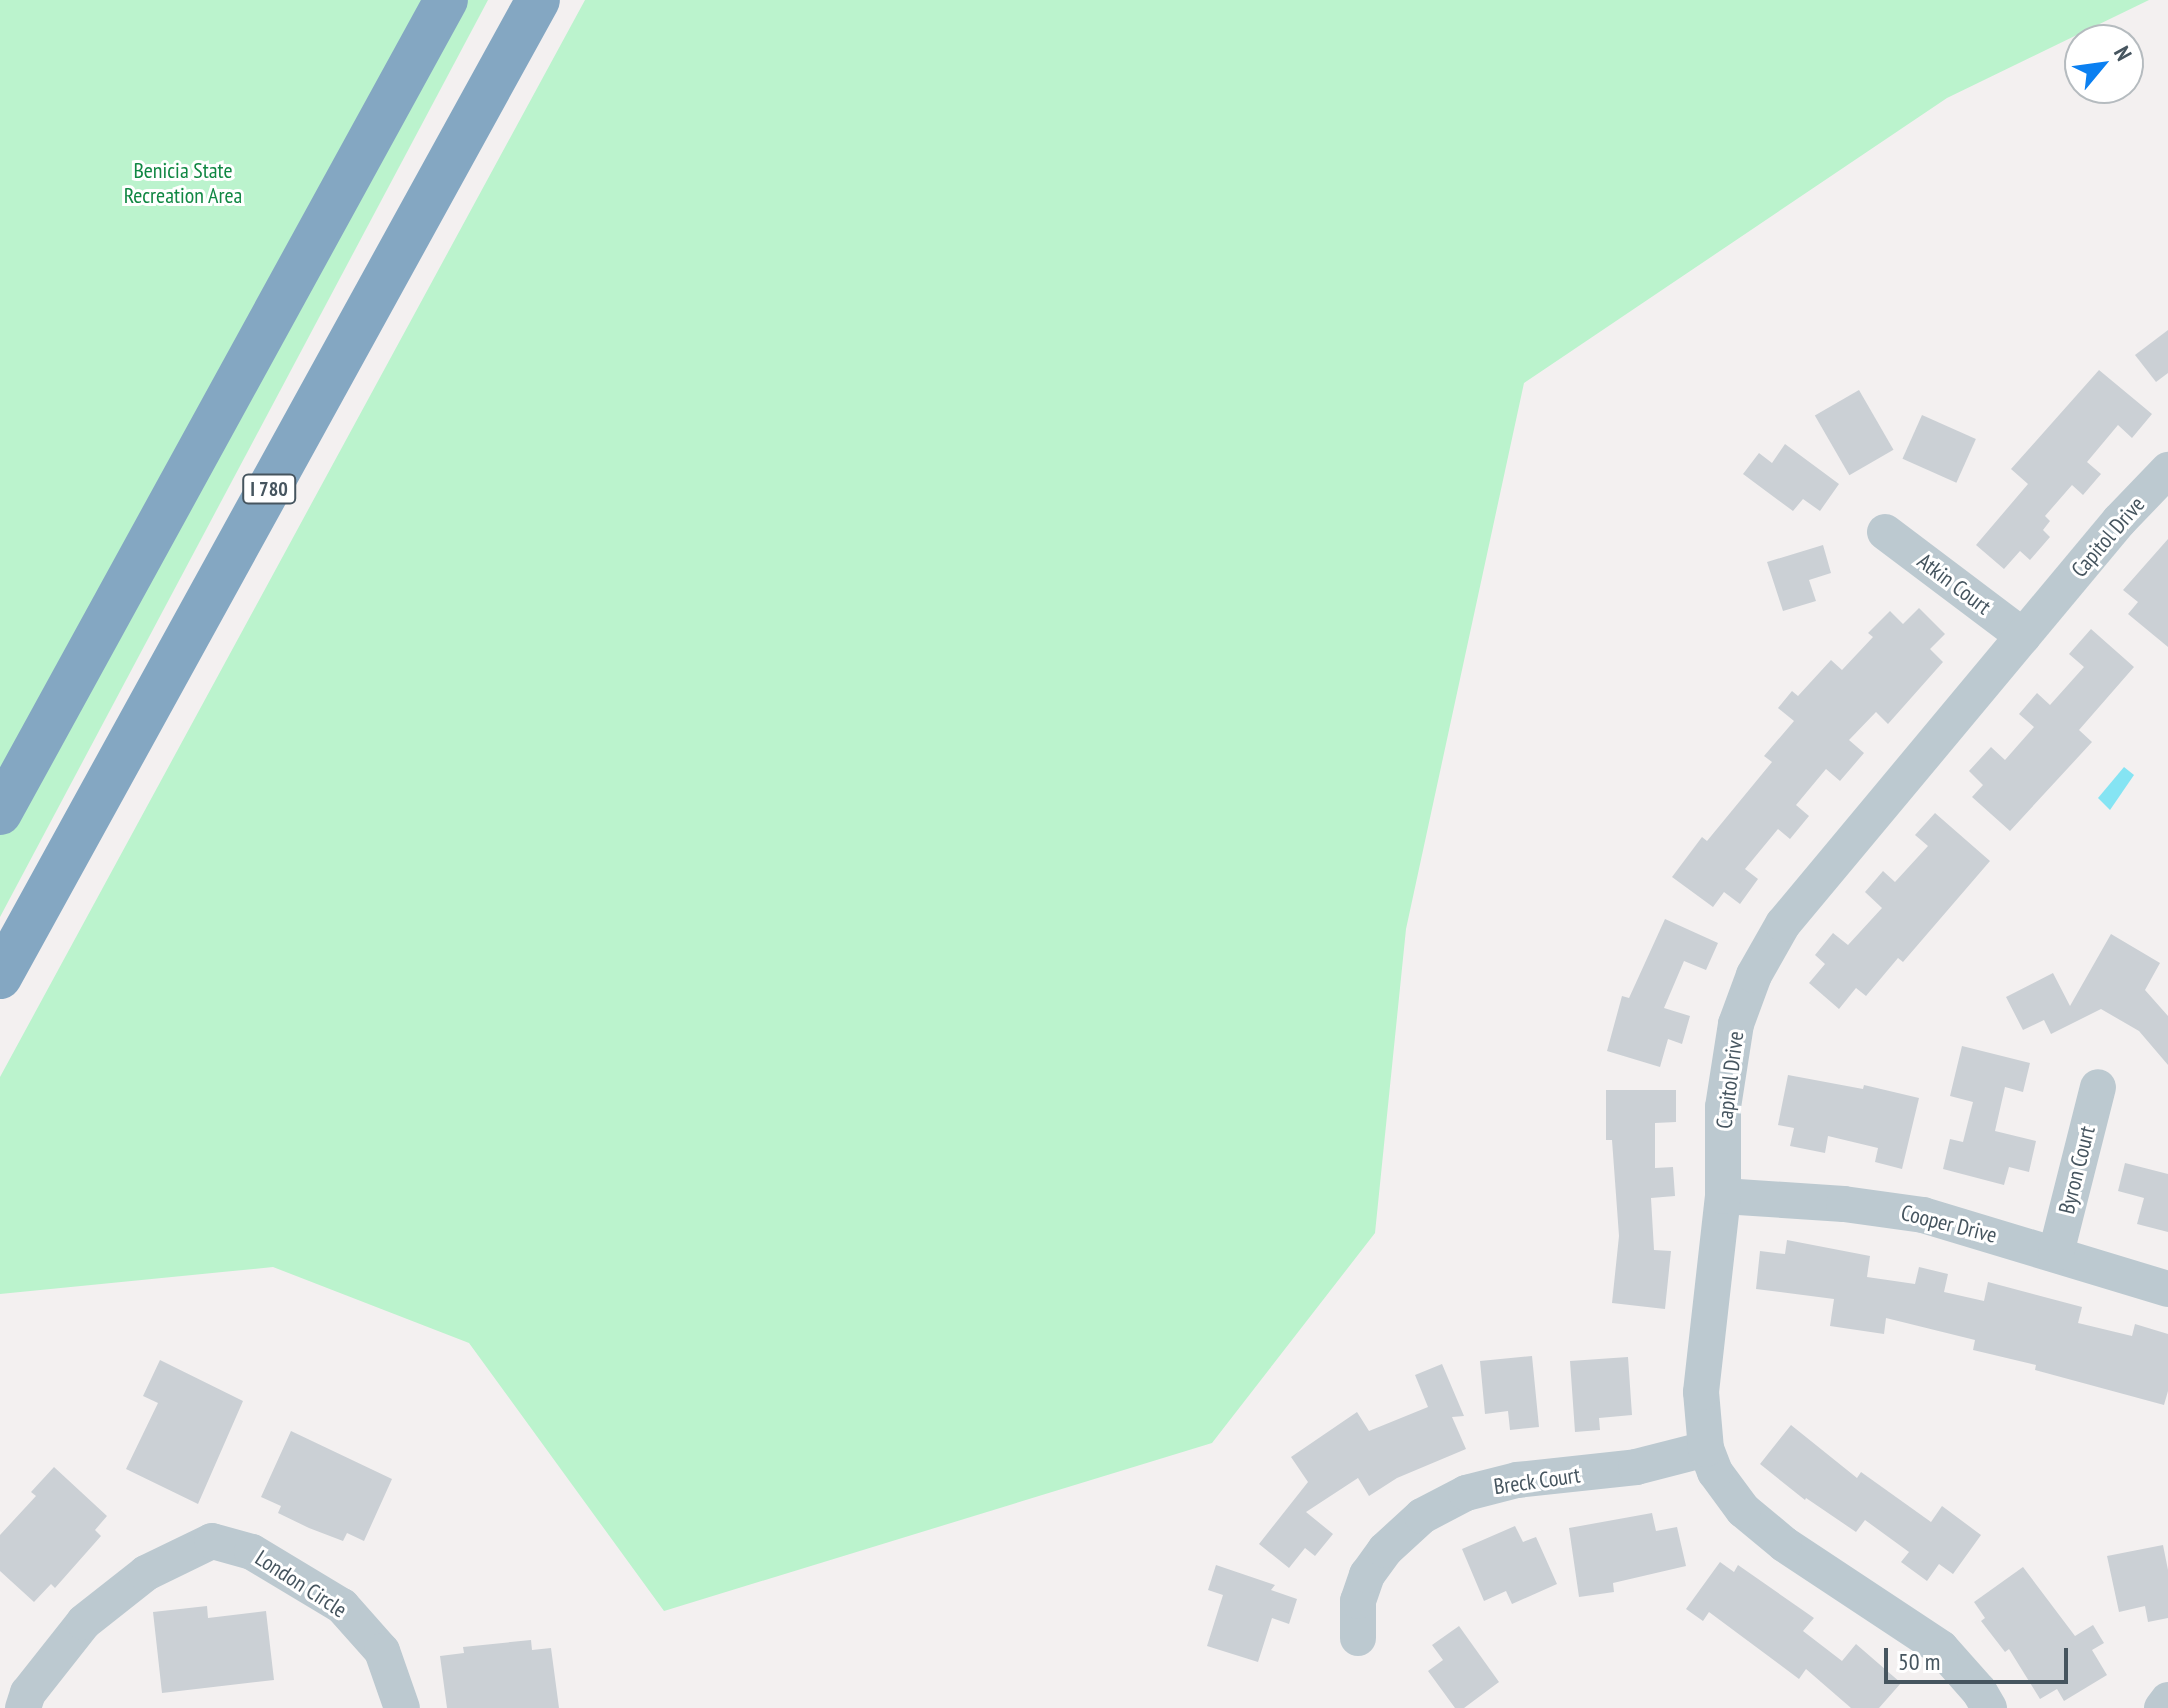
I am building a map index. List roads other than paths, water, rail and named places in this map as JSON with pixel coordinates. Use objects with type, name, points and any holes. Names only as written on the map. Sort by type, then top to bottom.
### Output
[{"type":"highway","points":[[0,813],[446,0]]},
{"type":"highway","name":"I 780","points":[[0,977],[538,0]]},
{"type":"street","name":"Capitol Drive","points":[[1989,1708],[1979,1691],[1941,1648],[1784,1544],[1743,1510],[1715,1472],[1706,1449],[1701,1392],[1723,1196],[1723,1107],[1736,1024],[1754,975],[1783,924],[2119,521],[2168,470]]},
{"type":"street","name":"Atkin Court","points":[[1885,532],[2023,636]]},
{"type":"street","name":"Byron Court","points":[[2056,1253],[2098,1087]]},
{"type":"street","name":"Cooper Drive","points":[[1723,1196],[1909,1213],[2056,1253],[2168,1289]]},
{"type":"street","name":"Breck Court","points":[[1358,1638],[1358,1601],[1367,1575],[1385,1550],[1422,1516],[1455,1499],[1517,1480],[1606,1472],[1706,1449]]},
{"type":"street","name":"London Circle","points":[[23,1708],[28,1693],[84,1622],[146,1573],[212,1541],[252,1552],[342,1606],[382,1651],[402,1708]]},
{"type":"street","points":[[2162,1708],[2168,1700]]},
{"type":"water","points":[[2124,767],[2134,775],[2110,810],[2098,798]]},
{"type":"park label","name":"Benicia State Recreation Area","points":[[183,182]]}]
